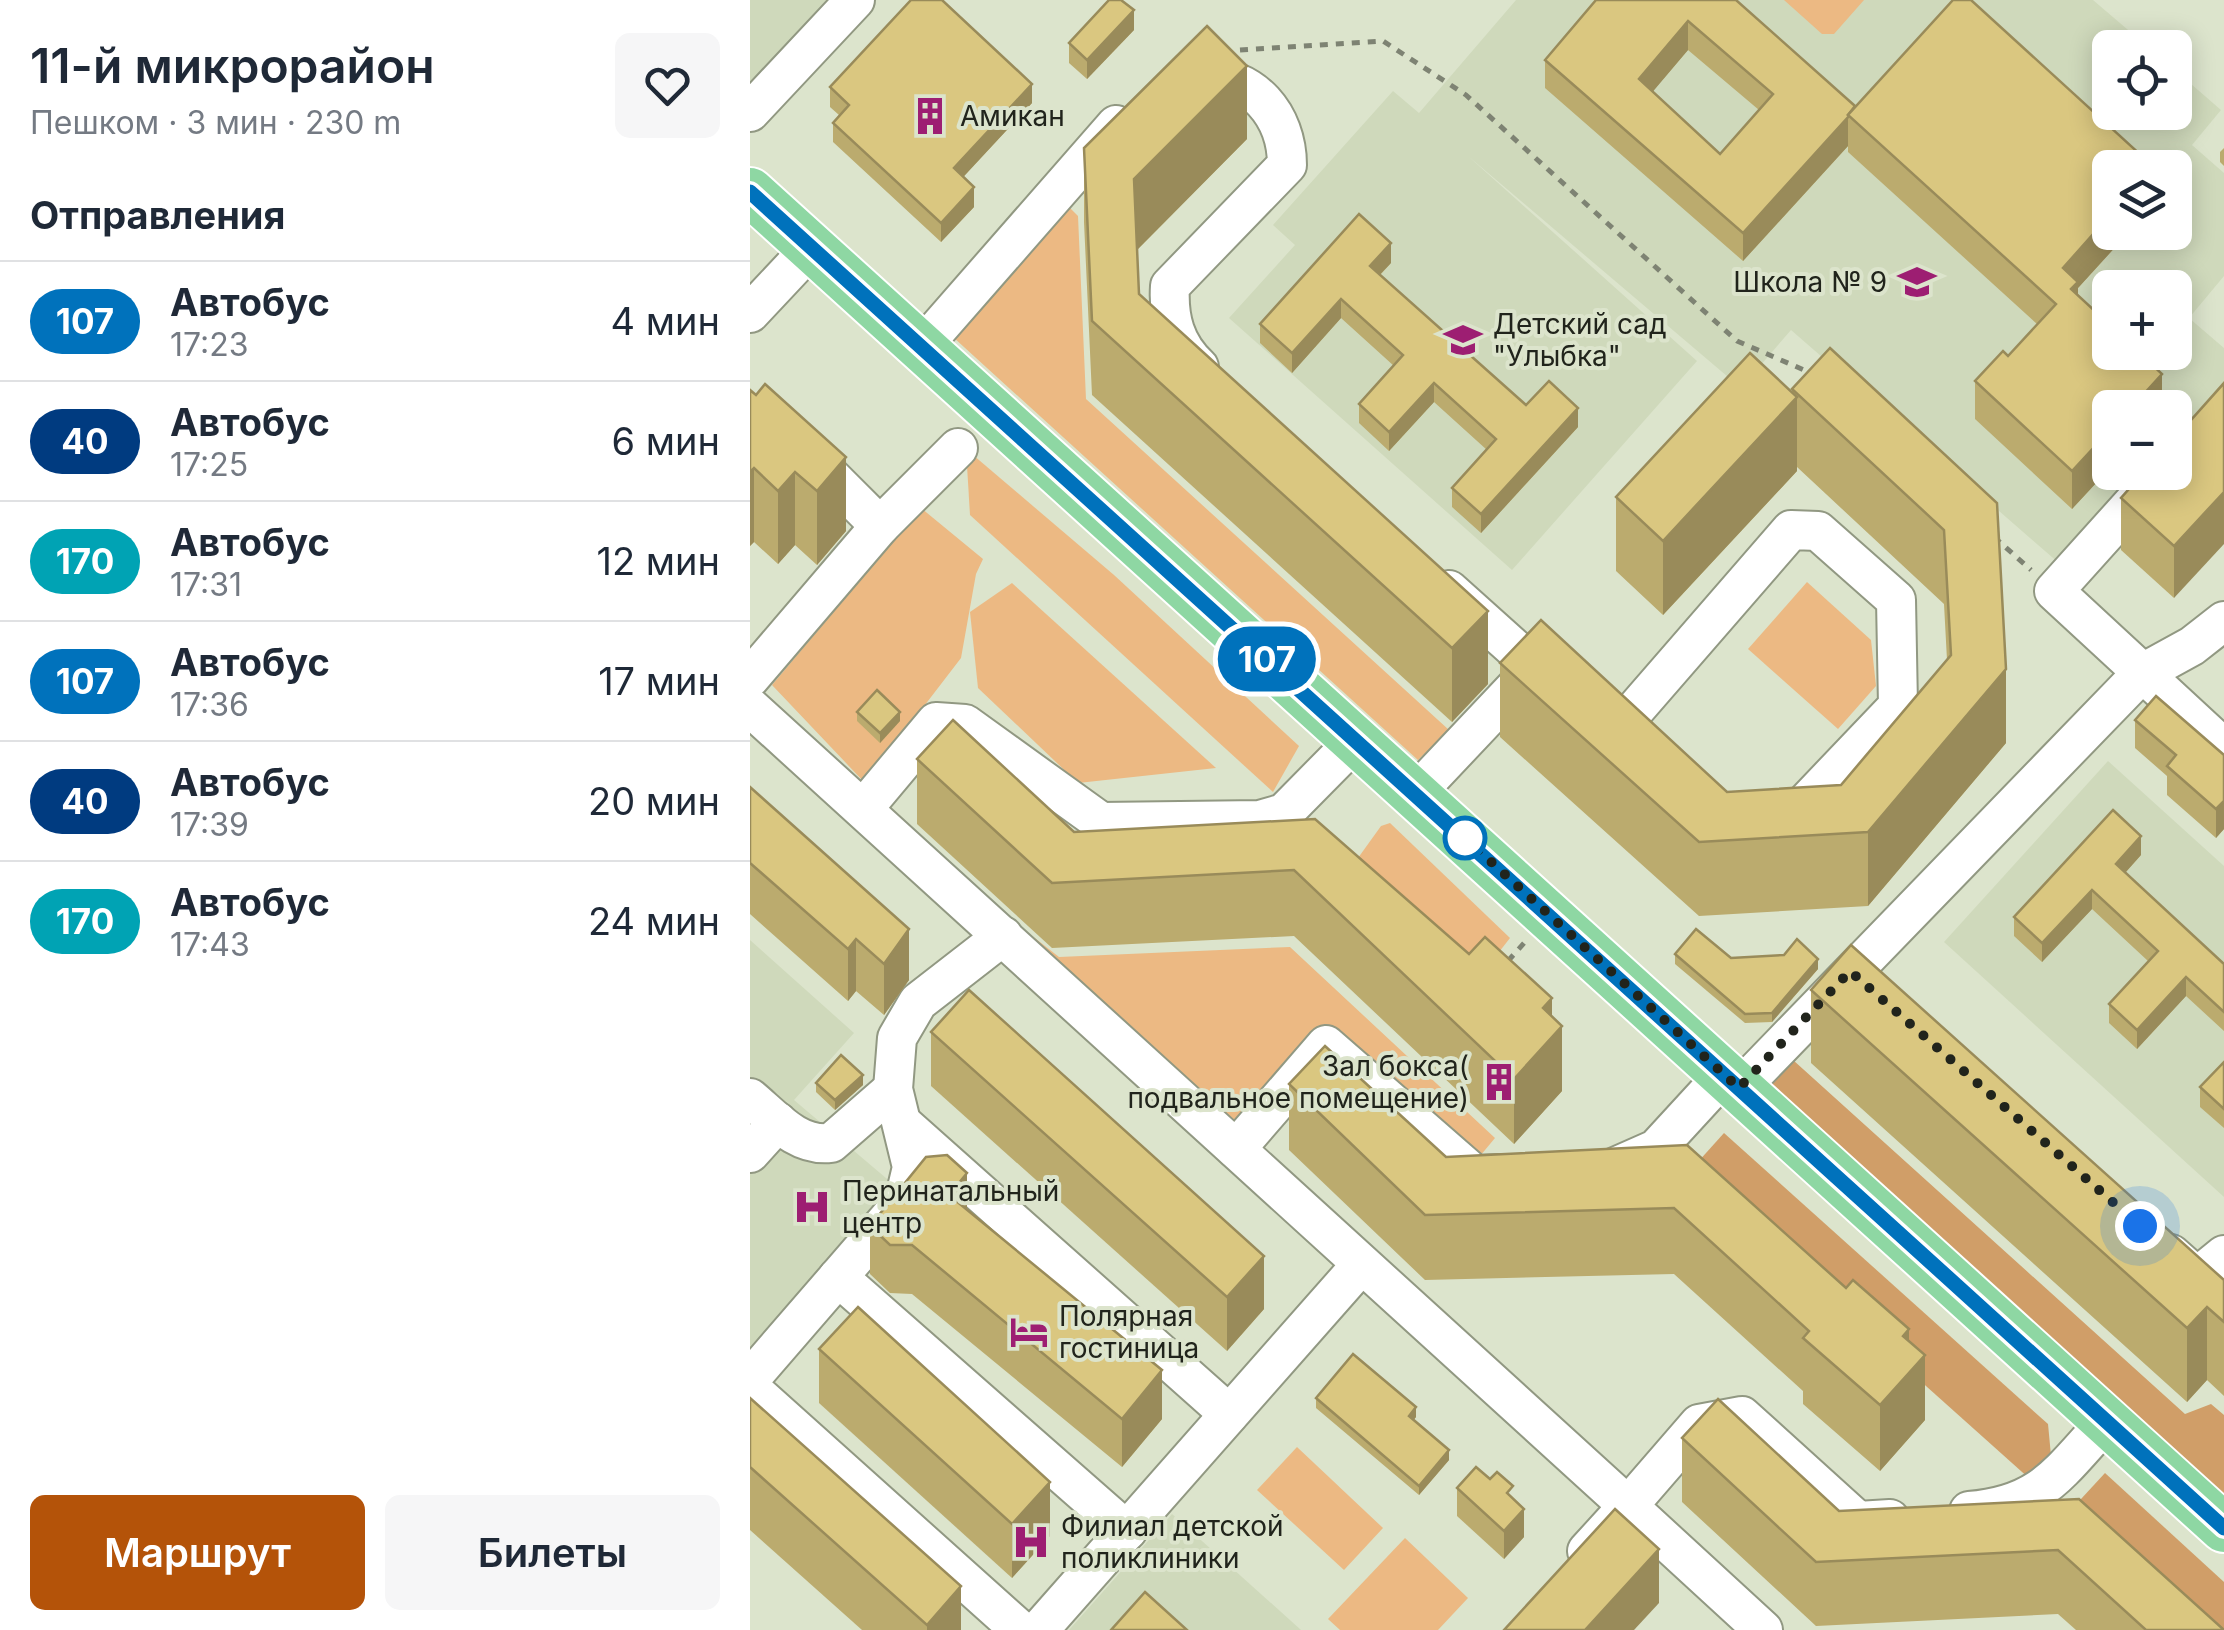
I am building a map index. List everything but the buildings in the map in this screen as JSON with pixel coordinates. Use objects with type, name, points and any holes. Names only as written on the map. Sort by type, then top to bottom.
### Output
[{"type":"main road","points":[[750,192],[2224,1528]]},
{"type":"street","points":[[750,112],[855,0]]},
{"type":"street","points":[[920,349],[1151,90],[1222,76],[1238,82],[1280,118],[1287,140],[1287,165],[1170,286],[1168,310],[1178,343],[1220,385]]},
{"type":"street","points":[[750,313],[811,248]]},
{"type":"street","points":[[750,678],[880,526],[958,448]]},
{"type":"street","points":[[816,462],[880,526]]},
{"type":"street","points":[[2145,490],[2054,591],[2224,748]]},
{"type":"street","points":[[1633,714],[1791,530],[1818,531],[1896,600],[1898,706],[1797,812],[1750,812]]},
{"type":"street","points":[[1420,564],[1535,666]]},
{"type":"street","points":[[1572,1170],[1611,1169],[1656,1149],[1850,971],[2141,674],[2192,646],[2224,620]]},
{"type":"street","points":[[1416,793],[1535,666],[1573,658]]},
{"type":"street","points":[[750,707],[1763,1630]]},
{"type":"street","points":[[862,809],[936,722],[966,724],[1101,822],[1260,820],[1284,812],[1357,739]]},
{"type":"street","points":[[750,1379],[904,1200],[912,1168],[893,1088],[897,1038],[918,1002],[1002,936]]},
{"type":"street","points":[[1850,971],[1880,996]]},
{"type":"street","points":[[1236,1149],[1326,1045],[1476,1175],[1534,1172]]},
{"type":"street","points":[[750,1153],[764,1110],[804,1142],[830,1143],[893,1088]]},
{"type":"street","points":[[904,1125],[1229,1414]]},
{"type":"street","points":[[2140,1226],[2197,1277],[2222,1261]]},
{"type":"street","points":[[1039,1630],[1360,1266]]},
{"type":"street","points":[[838,1277],[1127,1531]]},
{"type":"street","points":[[750,1388],[1020,1630]]},
{"type":"street","points":[[1565,1575],[1699,1424],[1742,1416],[1858,1522],[2000,1509],[2038,1494],[2107,1420]]},
{"type":"path","points":[[1224,51],[1383,40],[1466,95],[1737,341],[1815,375]]},
{"type":"path","points":[[1984,527],[2054,591]]},
{"type":"shaded area","points":[[750,0],[842,0],[750,103]]},
{"type":"shaded area","name":"Школа № 9","points":[[1516,0],[2093,0],[2128,30],[2092,30],[2092,130],[2192,130],[2192,85],[2221,110],[2192,145],[2224,173],[2224,276],[2192,314],[2192,270],[2092,270],[2092,370],[2192,370],[2192,321],[2224,348],[2224,382],[2192,417],[2192,390],[2092,390],[2092,490],[2127,490],[2060,564],[1791,330],[1741,388],[1468,156],[1697,361],[1512,570],[1229,318],[1295,245],[1273,225],[1393,91],[1419,113]]},
{"type":"shaded area","points":[[1784,0],[1864,0],[1834,34],[1822,34]]},
{"type":"shaded area","points":[[1070,208],[1078,216],[1086,399],[1449,730],[1418,760],[953,337],[956,325]]},
{"type":"shaded area","points":[[966,449],[1114,575],[1299,746],[1273,792],[970,515]]},
{"type":"shaded area","points":[[921,508],[983,559],[976,574],[961,658],[865,783],[772,685]]},
{"type":"shaded area","points":[[1807,582],[1871,640],[1876,686],[1838,729],[1748,649]]},
{"type":"shaded area","points":[[1012,583],[1216,768],[1078,783],[978,688],[970,612]]},
{"type":"shaded area","points":[[2108,761],[2224,866],[2224,1197],[1944,942]]},
{"type":"shaded area","points":[[1390,823],[1510,938],[1481,975],[1358,858],[1381,826]]},
{"type":"shaded area","points":[[909,839],[1059,957],[1290,947],[1495,1138],[1475,1162],[1333,1032],[1231,1130]]},
{"type":"shaded area","name":"Перинатальный центр","points":[[750,940],[854,1033],[794,1100],[893,1184],[750,1365]]},
{"type":"shaded area","points":[[1793,1060],[2185,1414],[2211,1404],[2224,1415],[2224,1503],[1765,1091]]},
{"type":"shaded area","points":[[1724,1133],[2048,1424],[2051,1456],[2031,1480],[1688,1173]]},
{"type":"shaded area","points":[[1297,1447],[1383,1528],[1344,1570],[1257,1490]]},
{"type":"shaded area","points":[[2105,1473],[2224,1582],[2224,1630],[2201,1630],[2069,1512]]},
{"type":"shaded area","points":[[1172,1514],[1301,1630],[1069,1630]]},
{"type":"shaded area","points":[[1405,1538],[1468,1598],[1438,1630],[1340,1630],[1328,1619]]},
{"type":"bus line","name":"107","points":[[750,192],[2224,1528]]},
{"type":"place","name":"Амикан","points":[[930,116]]},
{"type":"place","name":"Школа № 9","points":[[1917,282]]},
{"type":"place","name":"Детский сад \"Улыбка\"","points":[[1463,340]]},
{"type":"place","name":"Зал бокса( подвальное помещение)","points":[[1499,1082]]},
{"type":"place","name":"Перинатальный центр","points":[[812,1207]]},
{"type":"place","name":"Полярная гостиница","points":[[1029,1332]]},
{"type":"place","name":"Филиал детской поликлиники","points":[[1031,1542]]},
{"type":"route","points":[[1465,838],[1739,1088],[1850,971],[2140,1226]]}]
